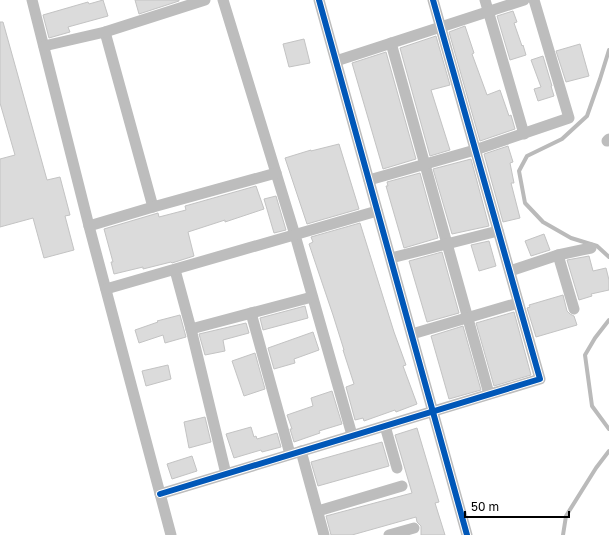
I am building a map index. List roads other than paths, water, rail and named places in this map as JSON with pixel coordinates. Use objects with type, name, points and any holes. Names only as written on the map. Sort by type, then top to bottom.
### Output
[{"type":"street","points":[[32,0],[89,226],[171,535]]},
{"type":"street","points":[[44,46],[104,32],[205,0]]},
{"type":"street","points":[[222,0],[295,235],[352,436]]},
{"type":"street","points":[[319,0],[467,535]]},
{"type":"street","points":[[160,494],[540,379],[433,0]]},
{"type":"street","points":[[485,0],[524,134]]},
{"type":"street","points":[[336,60],[524,0]]},
{"type":"street","points":[[369,180],[475,150],[569,118],[534,0]]},
{"type":"street","points":[[104,32],[153,207]]},
{"type":"street","points":[[391,43],[489,394]]},
{"type":"street","points":[[89,226],[276,172]]},
{"type":"street","points":[[106,289],[377,211]]},
{"type":"street","points":[[391,258],[498,230]]},
{"type":"street","points":[[510,271],[558,255],[591,248]]},
{"type":"street","points":[[558,255],[574,309]]},
{"type":"street","points":[[175,270],[191,328],[226,474]]},
{"type":"street","points":[[191,328],[312,297]]},
{"type":"street","points":[[412,334],[518,302]]},
{"type":"street","points":[[251,313],[290,454]]},
{"type":"street","points":[[385,426],[397,468]]},
{"type":"street","points":[[301,451],[324,535]]},
{"type":"street","points":[[318,511],[402,486]]},
{"type":"street","points":[[389,535],[414,528]]},
{"type":"waterway","points":[[609,50],[587,116],[562,139],[527,156],[519,171],[525,203],[543,222],[571,238],[597,246],[609,257]]},
{"type":"waterway","points":[[609,320],[595,338],[585,355],[592,406],[609,429]]},
{"type":"waterway","points":[[563,535],[566,516],[596,468],[609,451]]}]
